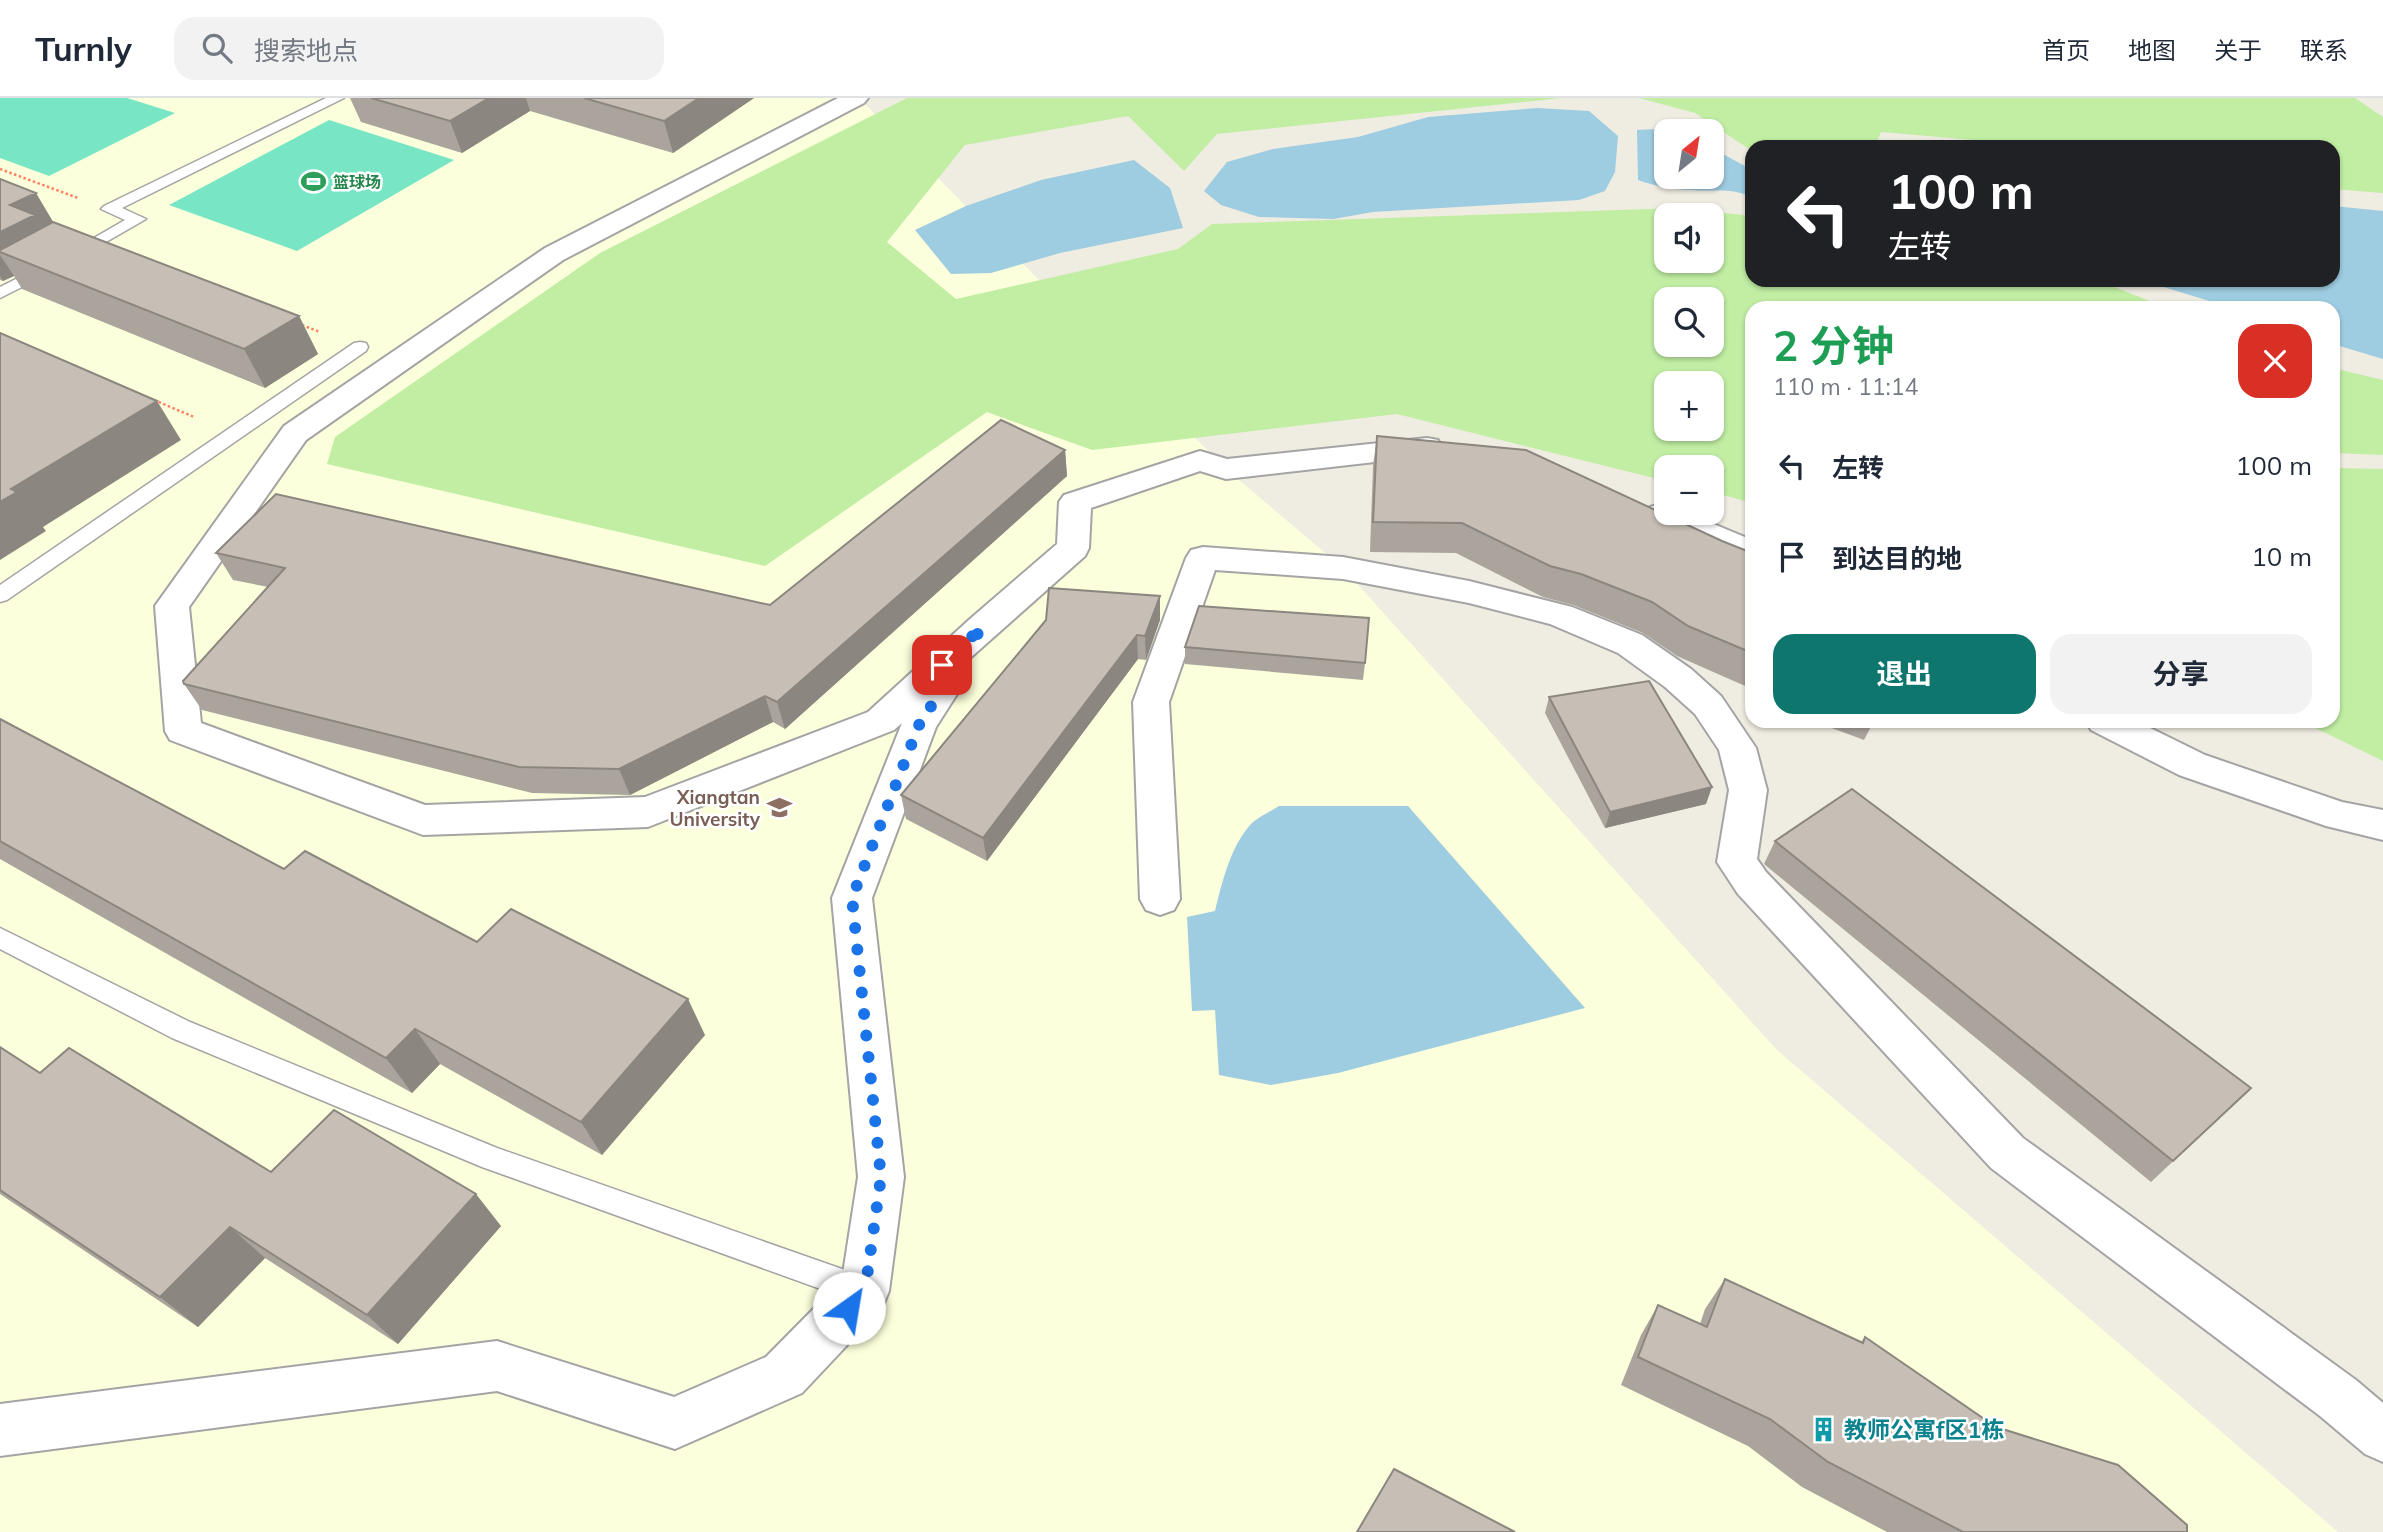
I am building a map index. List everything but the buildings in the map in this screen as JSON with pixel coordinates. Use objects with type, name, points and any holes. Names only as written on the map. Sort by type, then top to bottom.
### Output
[{"type":"street","points":[[856,98],[554,254],[295,433],[172,606],[183,731],[423,820],[648,812],[881,721],[982,627],[1073,548],[1075,502],[1200,461],[1226,468],[1438,446],[1452,449]]},
{"type":"street","points":[[1638,504],[1745,550]]},
{"type":"street","points":[[1160,898],[1151,702],[1203,558],[1343,568],[1469,592],[1560,615],[1630,644],[1678,678],[1708,705],[1737,748],[1748,790],[1737,862],[1752,883],[2007,1153],[2337,1398],[2383,1436]]},
{"type":"street","points":[[0,1430],[497,1366],[676,1423],[784,1375],[865,1291],[881,1177],[852,898],[919,725],[982,627]]},
{"type":"street","points":[[2118,728],[2192,765],[2340,816],[2383,825]]},
{"type":"lane","points":[[109,209],[337,98]]},
{"type":"lane","points":[[0,293],[138,219],[109,209]]},
{"type":"lane","points":[[0,595],[360,347]]},
{"type":"lane","points":[[0,938],[181,1030],[479,1152],[865,1291]]},
{"type":"path","points":[[0,169],[109,209]]},
{"type":"path","points":[[297,324],[360,347]]},
{"type":"path","points":[[148,398],[234,434]]},
{"type":"shaded area","name":"Xiangtan University","points":[[0,98],[859,98],[1226,469],[1343,568],[1776,1049],[2338,1532],[0,1532]]},
{"type":"green space","points":[[0,98],[127,98],[175,113],[49,176],[0,158]]},
{"type":"green space","points":[[907,98],[1562,98],[1217,134],[1184,171],[1128,116],[965,145],[887,242],[956,299],[1178,249],[1212,224],[1654,209],[1654,273],[1724,273],[1724,213],[1745,215],[1745,287],[2114,287],[2150,301],[1745,301],[1745,501],[1724,495],[1724,455],[1654,455],[1654,478],[1397,414],[1092,450],[987,412],[765,566],[327,464],[335,437],[600,253]]},
{"type":"green space","points":[[1639,98],[2355,98],[2383,117],[2383,193],[2340,190],[2340,140],[1973,140],[1881,132],[1878,140],[1745,140],[1745,146],[1724,132],[1724,119],[1704,119],[1695,113]]},
{"type":"green space","name":"篮球场","points":[[329,120],[454,160],[297,251],[169,205]]},
{"type":"green space","points":[[2340,370],[2383,380],[2383,455],[2340,453]]},
{"type":"green space","points":[[2340,468],[2383,469],[2383,761],[2315,728],[2340,728]]},
{"type":"water","points":[[1537,108],[1589,111],[1618,136],[1615,172],[1605,191],[1579,200],[1373,212],[1333,219],[1259,217],[1221,205],[1204,191],[1227,162],[1273,149],[1358,137],[1428,117]]},
{"type":"water","points":[[1654,129],[1654,185],[1638,180],[1637,130]]},
{"type":"water","points":[[1724,155],[1745,166],[1745,194],[1729,191],[1678,189],[1724,189]]},
{"type":"water","points":[[1134,160],[1170,188],[1183,228],[1060,253],[991,273],[951,274],[915,230],[966,206],[1041,180]]},
{"type":"water","points":[[2340,207],[2383,211],[2383,359],[2340,346],[2340,301],[2209,301],[2164,287],[2340,287]]},
{"type":"water","points":[[1279,806],[1408,806],[1585,1008],[1338,1073],[1271,1085],[1219,1075],[1215,1010],[1192,1011],[1187,917],[1215,911],[1228,866],[1244,833],[1251,824]]},
{"type":"place","name":"篮球场","points":[[313,182]]},
{"type":"place","name":"Xiangtan University","points":[[780,808]]},
{"type":"place","name":"教师公寓f区1栋","points":[[1824,1430]]},
{"type":"route","points":[[849,1308],[865,1291],[881,1177],[852,898],[919,725],[982,627],[942,665]]}]
